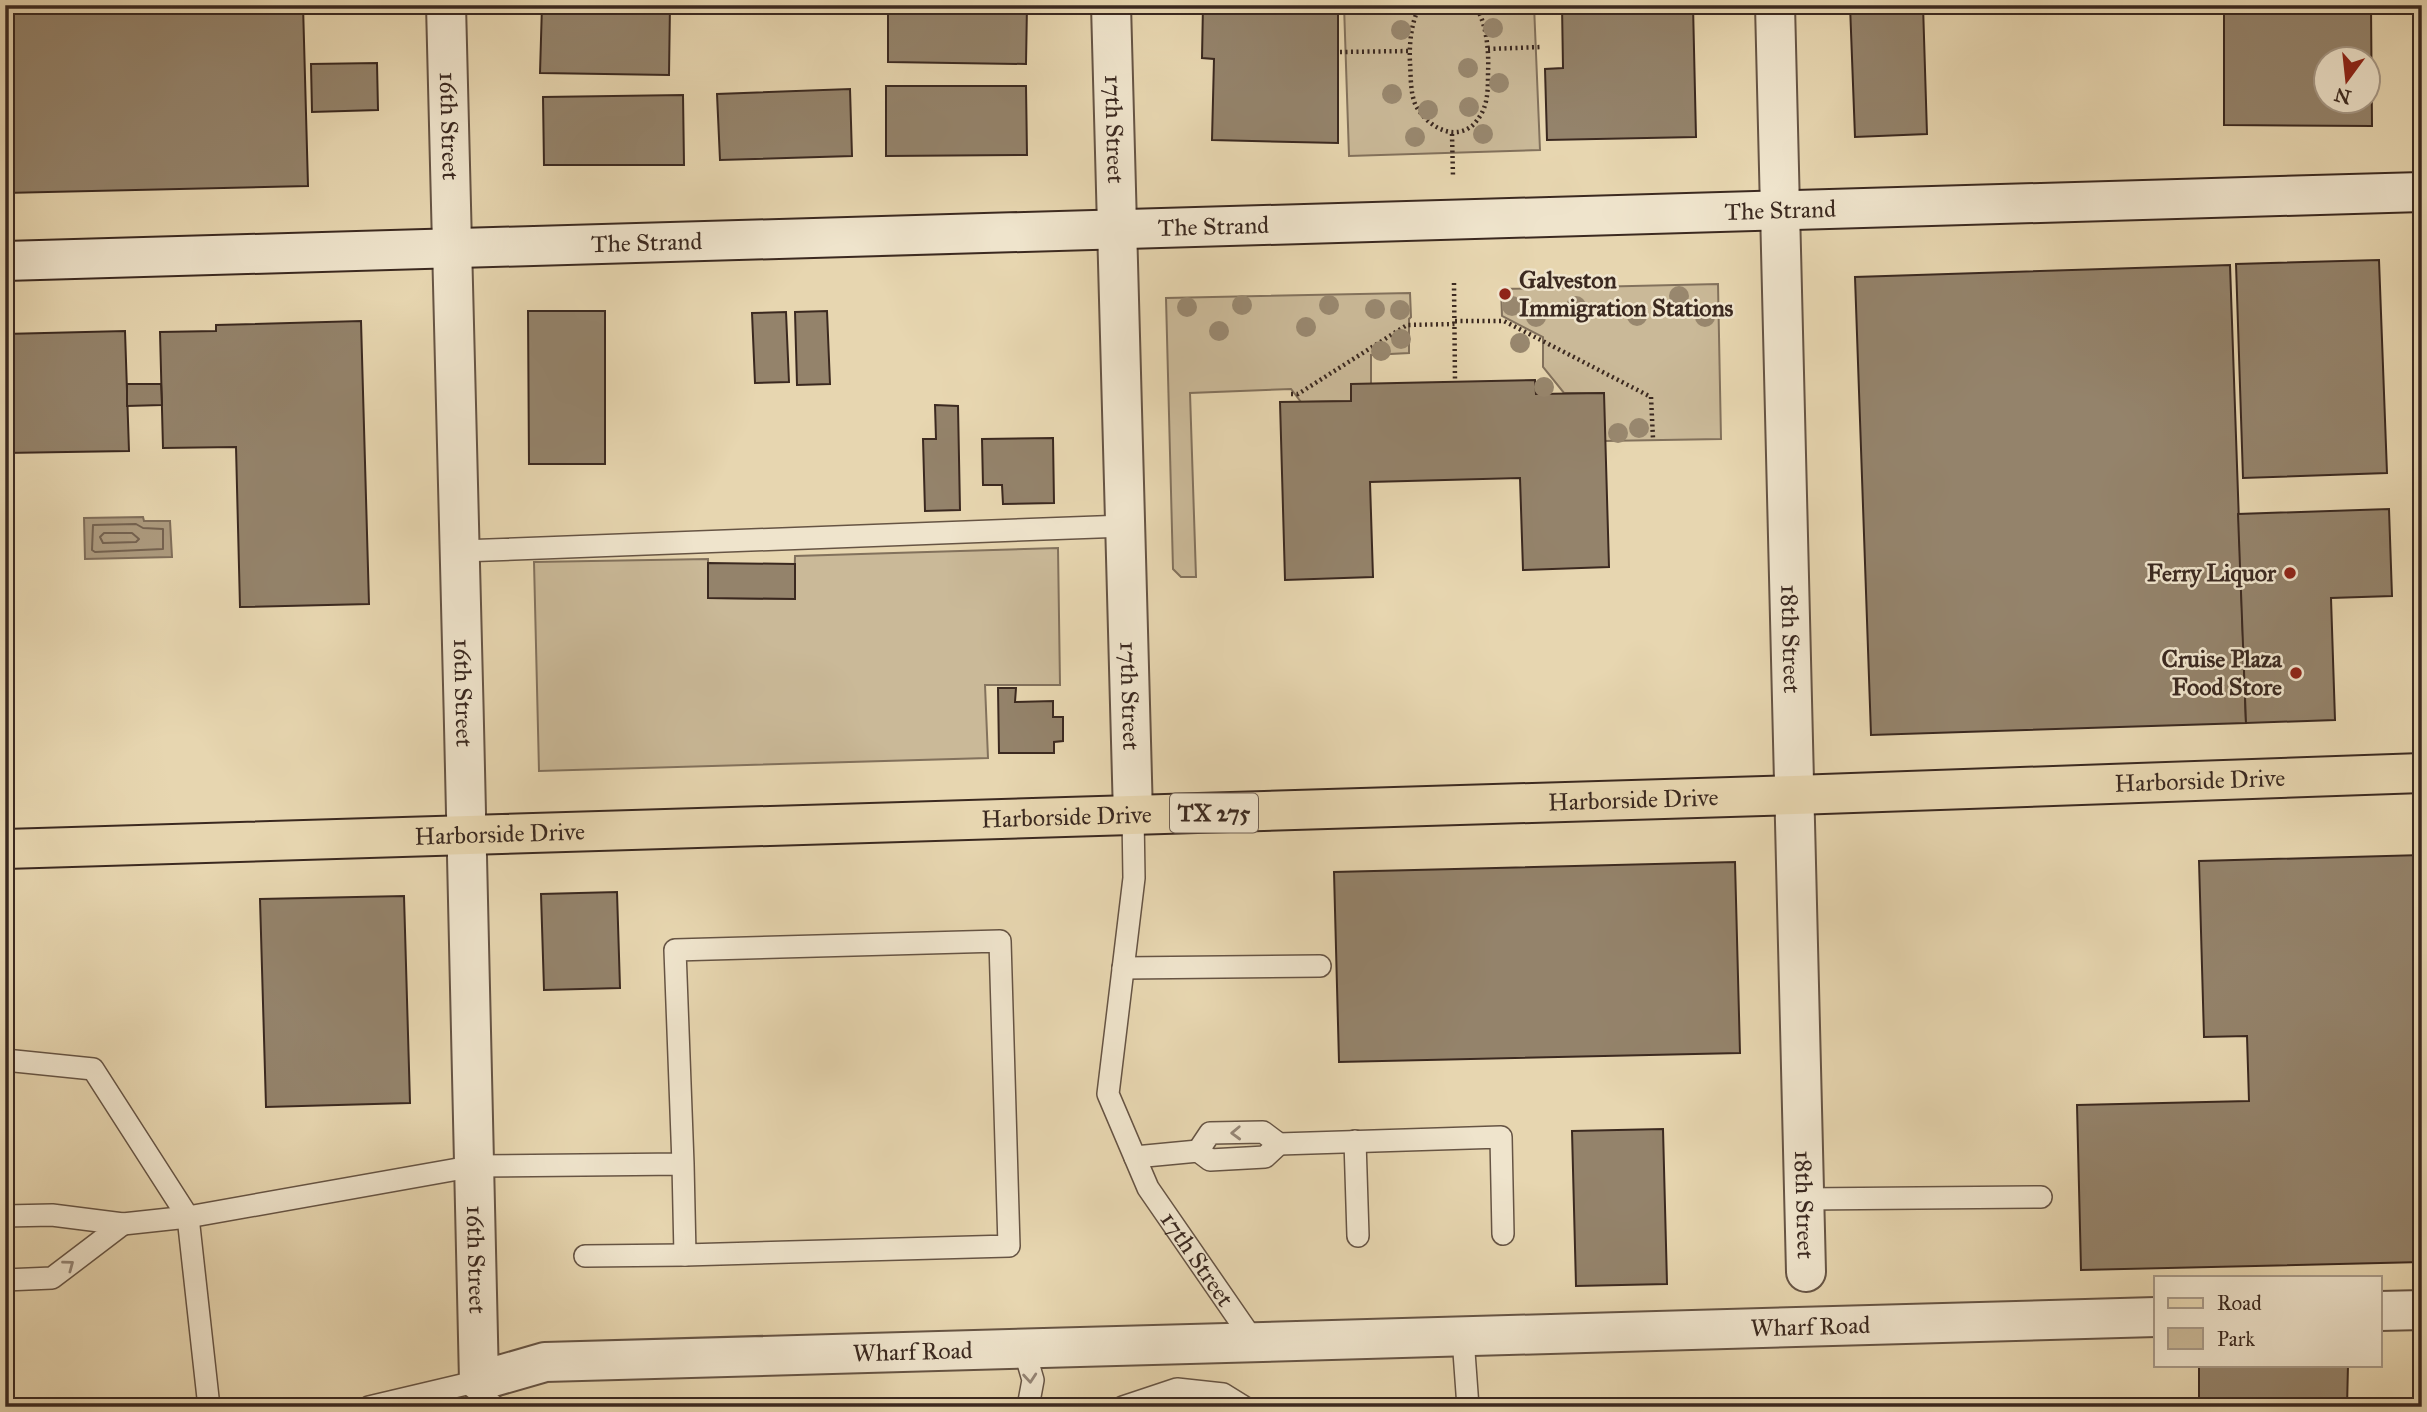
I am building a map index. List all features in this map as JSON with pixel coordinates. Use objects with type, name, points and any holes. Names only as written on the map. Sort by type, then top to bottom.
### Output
[{"type":"main road","name":"Harborside Drive","points":[[5,849],[2422,774]]},
{"type":"street","name":"16th Street","points":[[446,5],[482,1398]]},
{"type":"street","name":"17th Street","points":[[1111,5],[1133,816]]},
{"type":"street","name":"18th Street","points":[[1775,5],[1806,1272]]},
{"type":"street","name":"The Strand","points":[[5,261],[2422,192]]},
{"type":"street","points":[[2382,1311],[2422,1310]]},
{"type":"street","name":"Wharf Road","points":[[482,1398],[545,1362],[2154,1317]]},
{"type":"lane","points":[[461,551],[1125,526]]},
{"type":"lane","name":"17th Street","points":[[1133,816],[1134,878],[1108,1094],[1148,1188],[1255,1343]]},
{"type":"lane","points":[[585,1256],[685,1255],[1009,1246],[1000,941],[675,950],[685,1255]]},
{"type":"lane","points":[[1123,968],[1320,966]]},
{"type":"lane","points":[[5,1060],[93,1069],[188,1217],[209,1407]]},
{"type":"lane","points":[[1135,1157],[1198,1151],[1210,1133],[1263,1132],[1279,1144],[1501,1137],[1503,1234]]},
{"type":"lane","points":[[1355,1141],[1358,1236]]},
{"type":"lane","points":[[5,1216],[52,1215],[123,1224],[188,1217],[475,1166],[683,1164]]},
{"type":"lane","points":[[1804,1199],[2041,1197]]},
{"type":"lane","points":[[5,1280],[52,1278],[123,1224]]},
{"type":"lane","points":[[1463,1338],[1468,1407]]},
{"type":"lane","points":[[1024,1349],[1034,1380],[1028,1407]]},
{"type":"lane","points":[[1123,1407],[1177,1389],[1223,1395],[1244,1407]]},
{"type":"lane","name":"Wharf Road","points":[[369,1407],[482,1398]]},
{"type":"path","points":[[1408,5],[1417,12]]},
{"type":"path","points":[[1420,5],[1410,51],[1411,85],[1416,106],[1432,124],[1452,134],[1469,128],[1481,115],[1487,96],[1488,49],[1475,5]]},
{"type":"path","points":[[1478,13],[1484,5]]},
{"type":"path","points":[[1488,49],[1542,47]]},
{"type":"path","points":[[1340,52],[1410,51]]},
{"type":"path","points":[[1452,134],[1453,177]]},
{"type":"path","points":[[1454,283],[1455,381]]},
{"type":"path","points":[[1291,394],[1298,394],[1407,326],[1504,321],[1651,397],[1653,439]]},
{"type":"green space","points":[[1344,5],[1534,5],[1540,150],[1349,156]]},
{"type":"green space","points":[[1718,284],[1721,439],[1604,441],[1603,393],[1564,393],[1543,367],[1543,337],[1502,316],[1501,289]]},
{"type":"green space","points":[[1410,293],[1409,353],[1371,355],[1371,384],[1351,384],[1351,401],[1301,402],[1291,389],[1190,393],[1196,577],[1181,577],[1173,569],[1166,298]]},
{"type":"green space","points":[[1058,548],[1060,685],[985,685],[988,758],[539,771],[534,562],[708,559],[708,598],[794,599],[795,556]]},
{"type":"water","points":[[143,517],[144,521],[170,521],[172,557],[85,559],[84,518]]},
{"type":"building","points":[[5,5],[303,5],[308,186],[5,193]]},
{"type":"building","points":[[542,5],[670,5],[669,75],[540,73]]},
{"type":"building","points":[[888,5],[1027,5],[1026,64],[888,62]]},
{"type":"building","points":[[1203,5],[1338,5],[1338,143],[1212,140],[1214,59],[1202,58]]},
{"type":"building","points":[[1562,5],[1693,5],[1696,137],[1547,140],[1545,69],[1563,68]]},
{"type":"building","points":[[1850,5],[1923,5],[1927,134],[1855,137]]},
{"type":"building","points":[[2224,5],[2371,5],[2371,46],[2312,46],[2312,116],[2372,116],[2372,126],[2224,125]]},
{"type":"building","points":[[377,63],[378,110],[312,112],[311,64]]},
{"type":"building","points":[[886,86],[1026,86],[1027,155],[886,156]]},
{"type":"building","points":[[850,89],[852,156],[720,160],[717,94]]},
{"type":"building","points":[[683,95],[684,165],[544,165],[543,97]]},
{"type":"building","points":[[2379,260],[2387,473],[2243,478],[2236,264]]},
{"type":"building","points":[[2230,265],[2246,723],[1871,735],[1855,277]]},
{"type":"building","points":[[528,311],[605,311],[605,464],[529,464]]},
{"type":"building","points":[[827,311],[830,384],[797,385],[795,312]]},
{"type":"building","points":[[786,312],[789,382],[755,383],[752,313]]},
{"type":"building","points":[[361,321],[369,604],[240,607],[236,447],[163,448],[160,332],[216,331],[216,325]]},
{"type":"building","points":[[125,331],[129,451],[5,453],[5,334]]},
{"type":"building","points":[[1535,380],[1536,394],[1604,393],[1609,567],[1523,570],[1520,478],[1370,482],[1373,577],[1285,580],[1280,402],[1351,401],[1351,384]]},
{"type":"building","points":[[127,384],[161,384],[162,405],[127,406]]},
{"type":"building","points":[[935,405],[958,406],[960,510],[925,511],[923,439],[936,439]]},
{"type":"building","points":[[1053,438],[1054,503],[1003,504],[1002,485],[983,485],[982,439]]},
{"type":"building","points":[[2389,509],[2392,596],[2331,598],[2335,720],[2246,723],[2238,514]]},
{"type":"building","points":[[708,563],[795,564],[795,599],[708,598]]},
{"type":"building","points":[[998,688],[1016,688],[1015,702],[1053,701],[1053,717],[1063,717],[1063,741],[1054,742],[1054,753],[999,753]]},
{"type":"building","points":[[2422,855],[2422,1262],[2081,1270],[2077,1105],[2249,1101],[2247,1036],[2204,1037],[2199,861]]},
{"type":"building","points":[[1735,862],[1740,1053],[1339,1062],[1334,872]]},
{"type":"building","points":[[617,892],[620,988],[544,990],[541,894]]},
{"type":"building","points":[[404,896],[410,1103],[266,1107],[260,899]]},
{"type":"building","points":[[1663,1129],[1667,1284],[1576,1286],[1572,1131]]},
{"type":"building","points":[[2199,1366],[2348,1366],[2347,1407],[2199,1407]]},
{"type":"place","name":"Galveston Immigration Stations","points":[[1505,294]]},
{"type":"place","name":"Ferry Liquor","points":[[2290,573]]},
{"type":"place","name":"Cruise Plaza Food Store","points":[[2296,673]]}]
